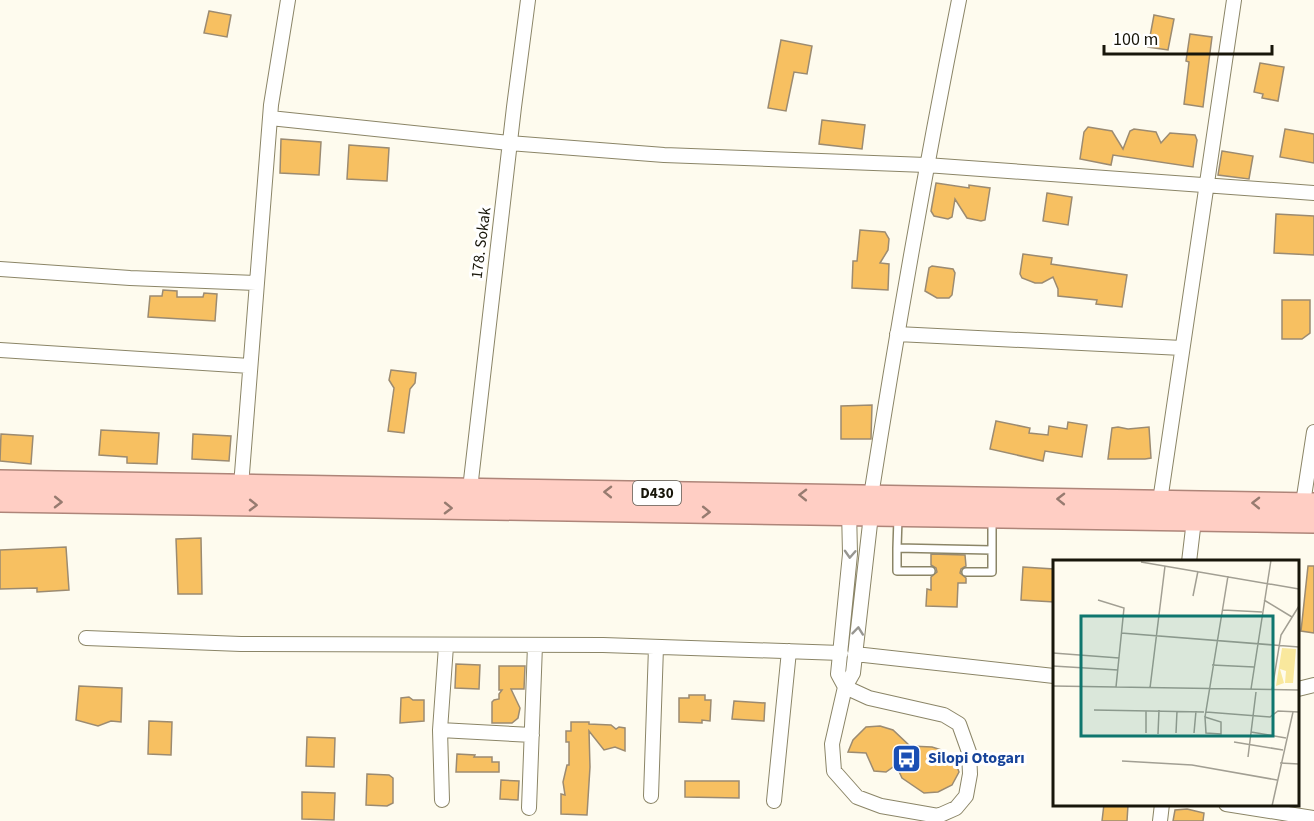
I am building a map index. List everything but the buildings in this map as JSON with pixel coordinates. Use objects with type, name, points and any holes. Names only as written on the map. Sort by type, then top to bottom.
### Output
[{"type":"highway","name":"D430","points":[[0,482],[470,489],[859,505],[898,515],[1314,522]]},
{"type":"highway","name":"D430","points":[[0,501],[859,505],[1160,501],[1308,504]]},
{"type":"street","points":[[241,486],[270,118],[288,0]]},
{"type":"street","name":"178. Sokak","points":[[470,489],[509,143],[528,0]]},
{"type":"street","points":[[859,505],[855,654],[853,673],[845,687],[832,744],[834,771],[857,797],[881,806],[938,816],[956,808],[966,796],[970,774],[969,752],[958,724],[944,716],[869,698],[845,687],[838,674],[850,554],[859,505],[897,334],[926,165],[959,0]]},
{"type":"street","points":[[1160,501],[1234,0]]},
{"type":"street","points":[[270,118],[509,143],[664,155],[926,165],[1314,193]]},
{"type":"street","points":[[0,269],[130,278],[256,283]]},
{"type":"street","points":[[897,334],[1182,348]]},
{"type":"street","points":[[0,350],[250,366]]},
{"type":"street","points":[[1308,504],[1314,432]]},
{"type":"street","points":[[1190,560],[1194,520]]},
{"type":"street","points":[[86,638],[241,644],[535,645],[841,653]]},
{"type":"street","points":[[529,808],[535,645]]},
{"type":"street","points":[[442,800],[440,730],[446,646]]},
{"type":"street","points":[[651,796],[656,647]]},
{"type":"street","points":[[774,801],[789,651]]},
{"type":"street","points":[[855,654],[1053,676]]},
{"type":"street","points":[[1299,689],[1314,685]]},
{"type":"street","points":[[440,730],[531,735]]},
{"type":"street","points":[[1160,821],[1162,806]]},
{"type":"street","points":[[1239,806],[1314,818]]},
{"type":"lane","points":[[898,515],[897,571],[931,571]]},
{"type":"lane","points":[[966,572],[992,572],[992,517]]},
{"type":"lane","points":[[897,548],[992,550]]},
{"type":"place","name":"Silopi Otogarı","points":[[907,758]]}]
